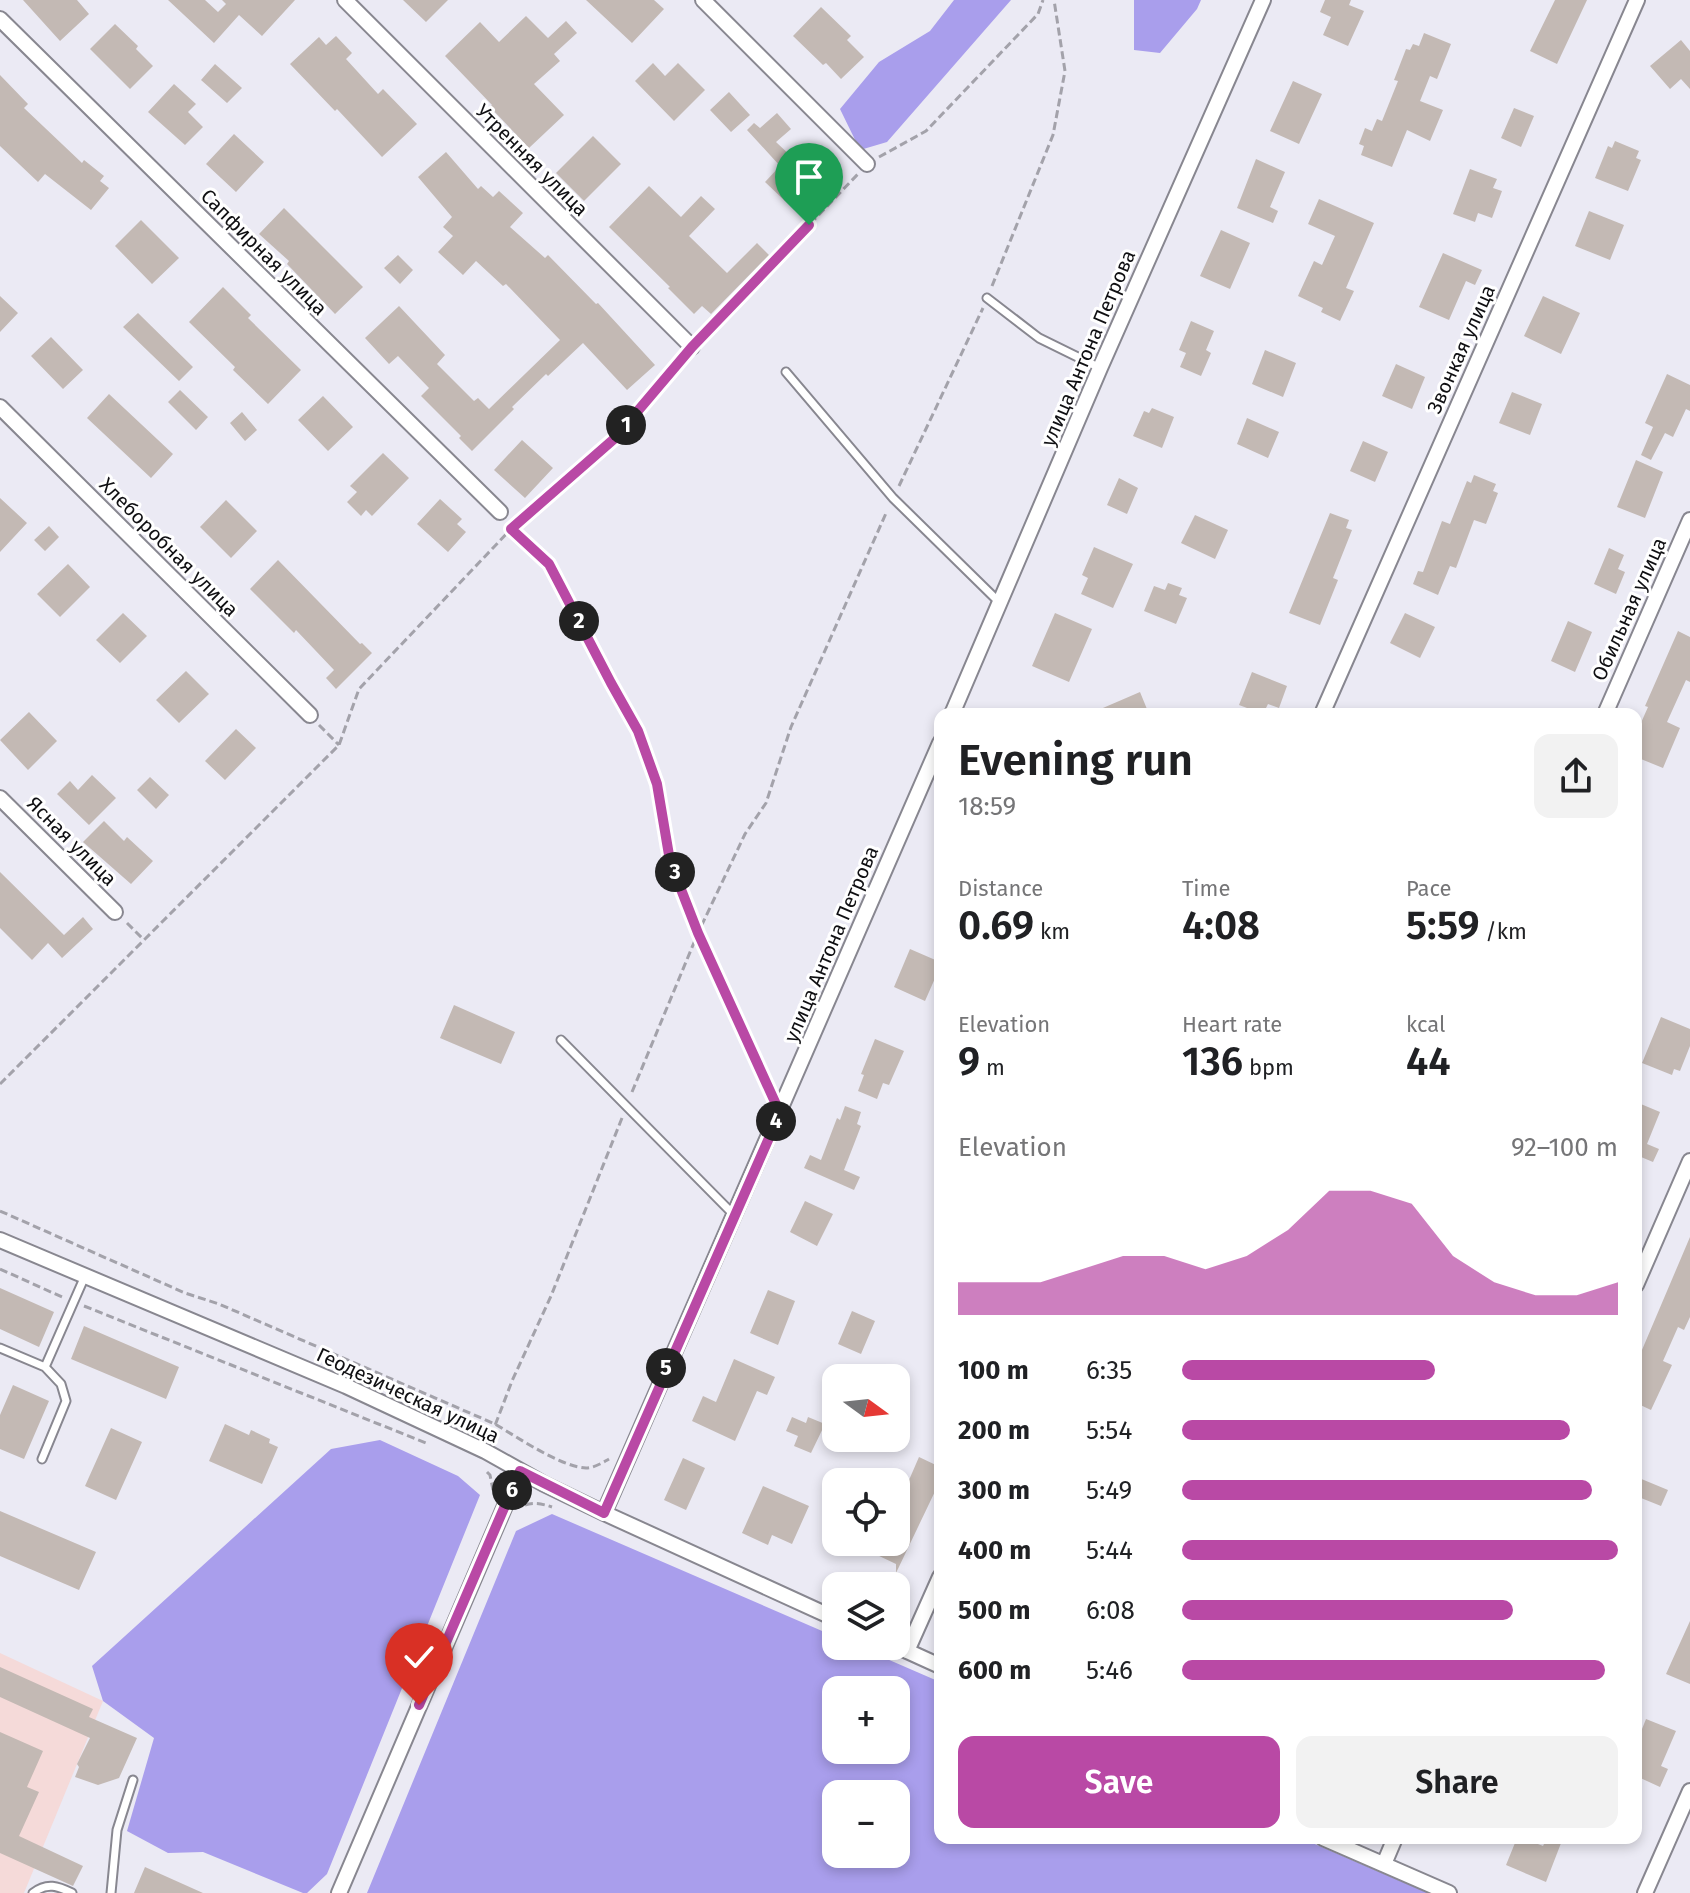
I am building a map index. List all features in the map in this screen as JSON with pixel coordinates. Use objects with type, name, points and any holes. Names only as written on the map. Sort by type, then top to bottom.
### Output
[{"type":"street","name":"Утренняя улица","points":[[345,0],[692,347]]},
{"type":"street","points":[[703,0],[867,164]]},
{"type":"street","name":"улица Антона Петрова","points":[[955,708],[1100,368],[1263,0]]},
{"type":"street","name":"Звонкая улица","points":[[1325,708],[1637,0]]},
{"type":"street","name":"Сапфирная улица","points":[[0,19],[500,512]]},
{"type":"street","name":"Хлеборобная улица","points":[[0,407],[310,715]]},
{"type":"street","name":"Обильная улица","points":[[1608,708],[1690,520]]},
{"type":"street","name":"улица Антона Петрова","points":[[604,1513],[934,757]]},
{"type":"street","name":"Ясная улица","points":[[0,798],[115,912]]},
{"type":"street","points":[[1642,1271],[1690,1161]]},
{"type":"street","name":"Геодезическая улица","points":[[0,1240],[346,1386],[485,1451],[604,1513],[822,1613]]},
{"type":"street","points":[[339,1893],[520,1471]]},
{"type":"street","points":[[910,1634],[934,1588]]},
{"type":"street","points":[[910,1653],[934,1663]]},
{"type":"street","points":[[1645,1893],[1690,1791]]},
{"type":"street","points":[[1337,1844],[1449,1893]]},
{"type":"street","points":[[1384,1864],[1392,1844]]},
{"type":"lane","points":[[987,298],[1039,338],[1100,368]]},
{"type":"lane","points":[[786,372],[893,498],[1000,604]]},
{"type":"lane","points":[[561,1040],[735,1216]]},
{"type":"lane","points":[[45,1367],[85,1276]]},
{"type":"lane","points":[[0,1348],[45,1367],[61,1384],[66,1401],[42,1459]]},
{"type":"lane","points":[[111,1893],[117,1830],[133,1780]]},
{"type":"lane","points":[[33,1893],[56,1885],[72,1893]]},
{"type":"path","points":[[0,1084],[339,745],[359,689],[511,529],[614,439],[692,347],[867,164],[926,131],[1038,14],[1043,0]]},
{"type":"path","points":[[491,1437],[698,933],[745,834],[766,803],[791,727],[987,298],[1053,135],[1065,71],[1054,0]]},
{"type":"path","points":[[511,529],[549,564],[638,731],[657,784],[670,861],[698,933],[780,1113]]},
{"type":"path","points":[[310,715],[339,745]]},
{"type":"path","points":[[115,912],[145,941]]},
{"type":"path","points":[[0,1211],[495,1424],[572,1466],[589,1468],[616,1456]]},
{"type":"path","points":[[0,1269],[73,1302],[425,1442]]},
{"type":"path","points":[[480,1465],[490,1475],[494,1494]]},
{"type":"path","points":[[520,1507],[530,1503],[561,1510]]},
{"type":"shaded area","points":[[954,0],[1011,0],[887,142],[860,150],[840,109],[879,62],[930,31]]},
{"type":"shaded area","points":[[1134,0],[1201,0],[1160,53],[1134,50]]},
{"type":"shaded area","points":[[380,1440],[458,1476],[480,1495],[327,1874],[307,1893],[303,1893],[203,1852],[168,1853],[127,1831],[154,1738],[103,1701],[92,1666],[331,1449]]},
{"type":"shaded area","points":[[552,1514],[822,1631],[822,1660],[889,1660],[934,1679],[934,1844],[1315,1844],[1428,1893],[367,1893],[516,1531]]},
{"type":"shaded area","points":[[0,1653],[103,1701],[24,1893],[0,1893]]},
{"type":"building","points":[[23,0],[77,0],[89,14],[60,41]]},
{"type":"building","points":[[168,0],[205,0],[218,12],[226,4],[222,0],[295,0],[262,36],[239,15],[214,43]]},
{"type":"building","points":[[403,0],[448,0],[426,22]]},
{"type":"building","points":[[586,0],[654,0],[664,9],[632,43]]},
{"type":"building","points":[[1325,0],[1351,0],[1349,5],[1364,11],[1348,46],[1323,35],[1331,17],[1320,12]]},
{"type":"building","points":[[1555,0],[1587,0],[1557,64],[1530,51]]},
{"type":"building","points":[[821,7],[851,36],[847,40],[864,57],[841,79],[793,36]]},
{"type":"building","points":[[526,16],[548,38],[566,21],[577,33],[554,54],[560,61],[534,84],[564,115],[529,148],[445,56],[480,22],[499,42]]},
{"type":"building","points":[[115,24],[153,66],[130,89],[90,49]]},
{"type":"building","points":[[1424,33],[1451,44],[1437,79],[1430,76],[1420,101],[1443,110],[1430,141],[1407,130],[1392,167],[1361,155],[1364,146],[1359,144],[1365,128],[1372,131],[1377,119],[1382,121],[1398,81],[1394,80],[1406,49],[1410,50],[1413,44],[1419,46]]},
{"type":"building","points":[[336,36],[352,53],[346,59],[378,94],[383,89],[417,124],[382,157],[290,64],[319,37],[326,45]]},
{"type":"building","points":[[1681,40],[1690,51],[1690,89],[1681,79],[1670,89],[1650,66]]},
{"type":"building","points":[[653,63],[665,76],[678,63],[705,90],[674,121],[635,81]]},
{"type":"building","points":[[215,64],[242,88],[227,103],[201,80]]},
{"type":"building","points":[[0,75],[28,104],[24,108],[82,163],[84,160],[104,176],[100,181],[109,188],[91,210],[45,174],[38,182],[0,146]]},
{"type":"building","points":[[1293,81],[1322,94],[1299,144],[1270,131]]},
{"type":"building","points":[[174,84],[196,104],[188,112],[203,127],[185,145],[148,112]]},
{"type":"building","points":[[729,92],[750,115],[731,132],[710,110]]},
{"type":"building","points":[[1514,108],[1534,116],[1521,147],[1501,138]]},
{"type":"building","points":[[777,113],[791,129],[776,142],[810,174],[785,201],[765,182],[780,166],[747,130],[754,123],[760,128]]},
{"type":"building","points":[[234,134],[264,162],[236,192],[206,164]]},
{"type":"building","points":[[593,136],[621,164],[584,201],[556,173]]},
{"type":"building","points":[[1615,141],[1639,151],[1636,158],[1641,160],[1628,191],[1595,178],[1608,146],[1612,148]]},
{"type":"building","points":[[446,152],[478,189],[481,186],[493,197],[499,191],[523,213],[510,227],[545,258],[548,255],[655,365],[627,390],[583,343],[512,407],[514,409],[472,451],[421,396],[429,388],[398,356],[389,364],[365,338],[399,306],[445,355],[437,364],[474,401],[478,398],[489,409],[560,340],[506,284],[503,286],[476,261],[463,275],[438,252],[453,236],[443,227],[452,217],[418,177]]},
{"type":"building","points":[[1256,159],[1285,172],[1270,207],[1278,211],[1273,223],[1237,208]]},
{"type":"building","points":[[1470,169],[1497,179],[1493,188],[1502,191],[1492,218],[1478,213],[1475,222],[1453,214]]},
{"type":"building","points":[[649,186],[681,217],[701,196],[715,209],[689,236],[727,273],[757,243],[769,255],[711,314],[702,306],[694,314],[609,227]]},
{"type":"building","points":[[1319,199],[1374,223],[1346,288],[1354,291],[1340,321],[1321,312],[1323,308],[1298,296],[1314,261],[1322,265],[1335,236],[1308,224]]},
{"type":"building","points":[[284,208],[363,287],[335,314],[287,264],[289,261],[259,234]]},
{"type":"building","points":[[1589,211],[1624,225],[1610,260],[1575,246]]},
{"type":"building","points":[[141,220],[179,258],[152,284],[115,246]]},
{"type":"building","points":[[1221,230],[1250,243],[1230,289],[1200,276]]},
{"type":"building","points":[[1443,253],[1482,270],[1475,285],[1466,281],[1449,320],[1419,307]]},
{"type":"building","points":[[398,255],[413,270],[400,284],[384,268]]},
{"type":"building","points":[[223,287],[251,315],[248,318],[301,370],[268,404],[189,322]]},
{"type":"building","points":[[0,296],[18,313],[0,332]]},
{"type":"building","points":[[1543,296],[1580,313],[1561,354],[1524,336]]},
{"type":"building","points":[[138,313],[193,367],[179,381],[123,327]]},
{"type":"building","points":[[1191,321],[1214,331],[1206,350],[1211,353],[1201,376],[1180,367],[1186,353],[1179,350]]},
{"type":"building","points":[[51,337],[83,370],[63,389],[31,356]]},
{"type":"building","points":[[1265,350],[1296,363],[1283,397],[1252,384]]},
{"type":"building","points":[[1396,364],[1425,377],[1412,409],[1382,396]]},
{"type":"building","points":[[1667,374],[1690,385],[1690,411],[1686,409],[1673,437],[1665,433],[1651,460],[1641,455],[1653,427],[1645,423]]},
{"type":"building","points":[[180,390],[208,417],[196,430],[168,402]]},
{"type":"building","points":[[1512,392],[1542,404],[1530,435],[1499,423]]},
{"type":"building","points":[[109,394],[173,454],[151,478],[87,418]]},
{"type":"building","points":[[323,396],[353,427],[328,451],[298,420]]},
{"type":"building","points":[[1152,408],[1174,417],[1162,448],[1133,436],[1144,411],[1149,413]]},
{"type":"building","points":[[242,412],[257,430],[245,441],[230,423]]},
{"type":"building","points":[[1247,418],[1279,432],[1268,458],[1237,444]]},
{"type":"building","points":[[522,440],[553,468],[525,498],[494,470]]},
{"type":"building","points":[[1363,441],[1388,452],[1375,482],[1350,471]]},
{"type":"building","points":[[383,453],[409,478],[372,516],[366,510],[361,516],[347,502],[357,492],[350,486]]},
{"type":"building","points":[[1636,460],[1663,472],[1645,518],[1617,507]]},
{"type":"building","points":[[1474,475],[1496,484],[1493,491],[1498,493],[1486,524],[1474,520],[1456,568],[1450,566],[1438,595],[1413,584],[1418,571],[1423,572],[1442,521],[1450,524],[1467,481],[1471,483]]},
{"type":"building","points":[[1119,478],[1138,488],[1127,514],[1107,505]]},
{"type":"building","points":[[0,498],[27,523],[0,552]]},
{"type":"building","points":[[440,499],[462,519],[457,524],[466,532],[448,552],[417,524]]},
{"type":"building","points":[[226,500],[257,531],[231,558],[200,527]]},
{"type":"building","points":[[1330,513],[1349,520],[1346,528],[1352,530],[1333,578],[1338,580],[1320,625],[1289,613]]},
{"type":"building","points":[[1195,515],[1228,530],[1215,559],[1181,543]]},
{"type":"building","points":[[49,526],[59,537],[45,551],[34,540]]},
{"type":"building","points":[[1094,547],[1133,564],[1113,608],[1081,594],[1088,578],[1082,575]]},
{"type":"building","points":[[1609,548],[1624,555],[1618,569],[1625,572],[1616,594],[1594,584]]},
{"type":"building","points":[[278,560],[372,653],[336,689],[326,678],[334,670],[296,630],[294,633],[250,589]]},
{"type":"building","points":[[68,564],[90,587],[60,617],[37,594]]},
{"type":"building","points":[[1168,583],[1182,588],[1179,595],[1187,598],[1176,624],[1144,611],[1154,586],[1165,590]]},
{"type":"building","points":[[123,613],[147,636],[120,663],[96,640]]},
{"type":"building","points":[[1055,613],[1092,629],[1069,682],[1032,666]]},
{"type":"building","points":[[1405,613],[1435,627],[1420,658],[1390,643]]},
{"type":"building","points":[[1568,621],[1592,632],[1575,672],[1551,661]]},
{"type":"building","points":[[1678,631],[1690,637],[1690,682],[1686,680],[1667,722],[1680,728],[1663,768],[1642,759],[1642,720],[1648,707],[1645,706]]},
{"type":"building","points":[[186,671],[209,694],[179,723],[156,700]]},
{"type":"building","points":[[1252,672],[1287,686],[1279,708],[1268,704],[1266,708],[1239,705]]},
{"type":"building","points":[[1140,692],[1147,708],[1103,708]]},
{"type":"building","points":[[29,712],[57,741],[28,770],[0,740]]},
{"type":"building","points":[[236,729],[256,748],[225,780],[205,761]]},
{"type":"building","points":[[92,775],[116,798],[89,825],[57,794],[70,781],[78,790]]},
{"type":"building","points":[[150,777],[169,795],[156,809],[137,790]]},
{"type":"building","points":[[104,821],[124,841],[127,837],[153,861],[131,884],[83,842]]},
{"type":"building","points":[[0,872],[64,935],[83,917],[93,929],[62,958],[48,943],[32,960],[0,928]]},
{"type":"building","points":[[910,949],[934,959],[934,981],[925,1001],[894,987]]},
{"type":"building","points":[[454,1005],[515,1032],[501,1064],[440,1038]]},
{"type":"building","points":[[1661,1017],[1690,1029],[1690,1046],[1680,1071],[1674,1069],[1672,1075],[1642,1063]]},
{"type":"building","points":[[875,1039],[904,1051],[889,1085],[883,1083],[877,1099],[858,1091],[864,1075],[861,1074]]},
{"type":"building","points":[[1642,1104],[1660,1112],[1647,1144],[1659,1149],[1653,1162],[1642,1157]]},
{"type":"building","points":[[845,1106],[861,1112],[857,1124],[861,1126],[844,1170],[860,1177],[854,1190],[804,1168],[810,1155],[821,1160],[837,1118],[840,1120]]},
{"type":"building","points":[[805,1201],[833,1214],[817,1246],[790,1232]]},
{"type":"building","points":[[1690,1237],[1690,1317],[1684,1330],[1678,1327],[1663,1361],[1672,1365],[1651,1410],[1642,1406],[1642,1350]]},
{"type":"building","points":[[0,1288],[54,1312],[39,1347],[0,1329]]},
{"type":"building","points":[[768,1290],[795,1301],[778,1345],[750,1333]]},
{"type":"building","points":[[852,1311],[875,1321],[861,1354],[838,1344]]},
{"type":"building","points":[[84,1326],[179,1367],[166,1399],[71,1359]]},
{"type":"building","points":[[734,1359],[775,1377],[767,1395],[757,1391],[735,1441],[692,1421],[703,1396],[716,1402]]},
{"type":"building","points":[[13,1385],[49,1401],[24,1459],[0,1449],[0,1415]]},
{"type":"building","points":[[792,1417],[806,1423],[808,1417],[822,1423],[822,1430],[811,1453],[794,1446],[798,1436],[786,1431]]},
{"type":"building","points":[[225,1424],[249,1435],[251,1430],[270,1439],[269,1443],[278,1447],[262,1484],[209,1461]]},
{"type":"building","points":[[111,1428],[142,1442],[116,1500],[85,1486]]},
{"type":"building","points":[[919,1457],[934,1464],[934,1494],[910,1544],[910,1478]]},
{"type":"building","points":[[683,1458],[705,1468],[686,1510],[664,1500]]},
{"type":"building","points":[[1642,1479],[1668,1490],[1661,1506],[1642,1498]]},
{"type":"building","points":[[763,1486],[809,1506],[792,1544],[772,1535],[768,1545],[742,1533]]},
{"type":"building","points":[[0,1511],[96,1552],[79,1590],[0,1556]]},
{"type":"building","points":[[879,1556],[904,1556],[896,1572],[896,1564]]},
{"type":"building","points":[[1690,1621],[1690,1684],[1666,1674]]},
{"type":"building","points":[[0,1667],[93,1709],[89,1717],[137,1738],[119,1778],[98,1785],[75,1777],[79,1767],[77,1764],[90,1738],[0,1697]]},
{"type":"building","points":[[1646,1719],[1676,1731],[1661,1766],[1668,1769],[1660,1787],[1642,1779],[1642,1729]]},
{"type":"building","points":[[0,1732],[43,1751],[27,1787],[39,1792],[19,1836],[83,1866],[73,1886],[0,1853]]},
{"type":"building","points":[[1515,1844],[1561,1844],[1546,1882],[1506,1865]]},
{"type":"building","points":[[145,1867],[203,1893],[134,1893]]},
{"type":"route","points":[[419,1705],[520,1471],[604,1513],[780,1113],[698,933],[670,861],[657,784],[638,731],[549,564],[511,529],[614,439],[692,347],[809,225]]}]
